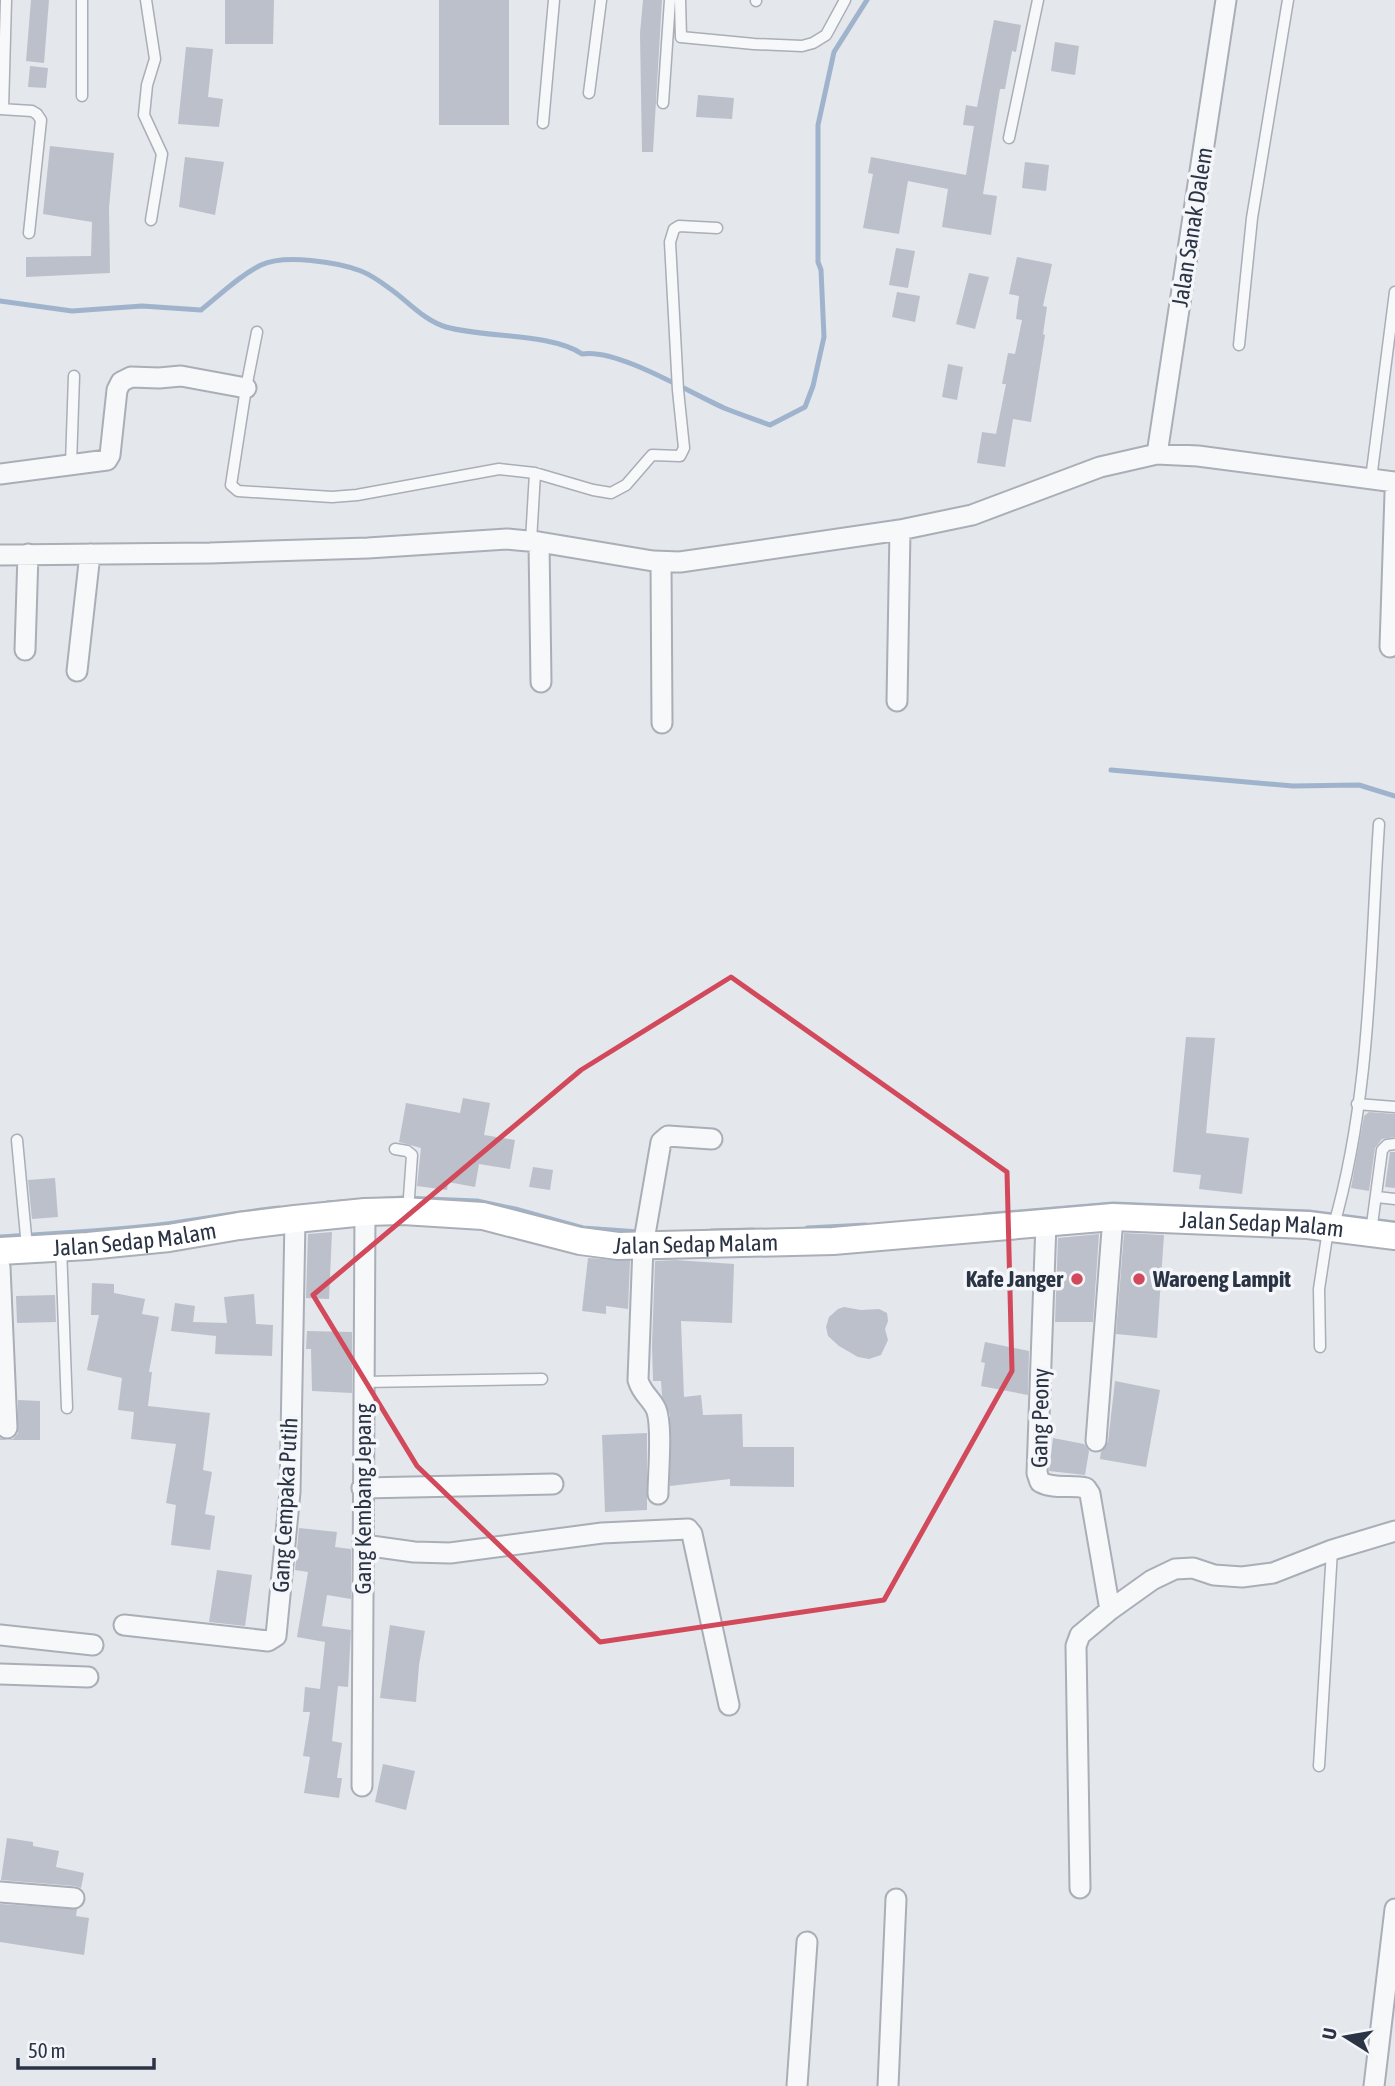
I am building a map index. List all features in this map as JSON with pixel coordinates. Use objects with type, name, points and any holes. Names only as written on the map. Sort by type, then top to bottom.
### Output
[{"type":"street","name":"Jalan Sanak Dalem","points":[[1157,454],[1226,0]]},
{"type":"street","points":[[0,474],[107,460],[110,455],[117,390],[121,382],[131,377],[181,376],[246,388]]},
{"type":"street","points":[[0,555],[368,548],[481,540],[535,542],[661,562],[697,561],[800,543],[900,530],[972,515],[1100,467],[1157,454],[1198,456],[1395,482]]},
{"type":"street","points":[[1390,647],[1395,492]]},
{"type":"street","points":[[897,701],[900,530]]},
{"type":"street","points":[[535,542],[541,682]]},
{"type":"street","points":[[25,650],[28,554]]},
{"type":"street","points":[[77,671],[90,554]]},
{"type":"street","points":[[661,562],[662,723]]},
{"type":"street","points":[[658,1494],[659,1422],[656,1409],[642,1392],[638,1380],[645,1235],[663,1138],[668,1136],[712,1139]]},
{"type":"street","name":"Jalan Sedap Malam","points":[[0,1251],[27,1243],[61,1247],[169,1238],[295,1219],[365,1212],[409,1201],[483,1216],[580,1241],[645,1235],[833,1241],[1114,1217],[1246,1222],[1334,1220],[1378,1226]]},
{"type":"street","name":"Gang Kembang Jepang","points":[[362,1786],[365,1212]]},
{"type":"street","points":[[1096,1441],[1114,1217]]},
{"type":"street","name":"Gang Cempaka Putih","points":[[124,1625],[268,1641],[275,1636],[290,1492],[295,1219]]},
{"type":"street","name":"Gang Peony","points":[[1046,1223],[1037,1473],[1040,1482],[1049,1487],[1079,1486],[1086,1488],[1090,1494],[1110,1610]]},
{"type":"street","points":[[0,1267],[7,1428]]},
{"type":"street","points":[[362,1488],[553,1485]]},
{"type":"street","points":[[364,1545],[414,1552],[450,1553],[602,1533],[688,1529],[692,1535],[730,1705]]},
{"type":"street","points":[[1080,1888],[1077,1640],[1110,1610],[1152,1580],[1175,1569],[1193,1568],[1214,1575],[1242,1577],[1273,1573],[1332,1550],[1395,1531]]},
{"type":"street","points":[[0,1635],[93,1645]]},
{"type":"street","points":[[0,1674],[88,1677]]},
{"type":"street","points":[[0,1892],[74,1898]]},
{"type":"street","points":[[888,2086],[896,1899]]},
{"type":"street","points":[[1374,2086],[1395,1909]]},
{"type":"street","points":[[797,2086],[807,1942]]},
{"type":"lane","points":[[6,0],[1,110],[32,111],[41,120],[29,233]]},
{"type":"lane","points":[[82,0],[82,96]]},
{"type":"lane","points":[[146,0],[155,59],[147,85],[144,115],[162,154],[151,220]]},
{"type":"lane","points":[[543,123],[554,0]]},
{"type":"lane","points":[[589,93],[601,0]]},
{"type":"lane","points":[[663,103],[670,0]]},
{"type":"lane","points":[[680,0],[681,37],[802,46],[826,35],[845,0]]},
{"type":"lane","points":[[1009,138],[1038,0]]},
{"type":"lane","points":[[1239,345],[1252,218],[1288,0]]},
{"type":"lane","points":[[257,332],[231,485],[239,491],[332,497],[357,495],[499,469],[535,473],[611,493],[626,485],[652,455],[680,456],[684,448],[678,385],[671,235],[679,226],[717,228]]},
{"type":"lane","points":[[1371,480],[1395,292]]},
{"type":"lane","points":[[71,464],[74,376]]},
{"type":"lane","points":[[535,473],[535,542]]},
{"type":"lane","points":[[1320,1348],[1319,1289],[1357,1104],[1364,1051],[1379,824]]},
{"type":"lane","points":[[1357,1104],[1395,1107]]},
{"type":"lane","points":[[17,1140],[27,1243]]},
{"type":"lane","points":[[1378,1226],[1377,1196],[1382,1150],[1387,1145],[1395,1144]]},
{"type":"lane","points":[[395,1149],[407,1151],[412,1155],[409,1201]]},
{"type":"lane","points":[[1377,1196],[1395,1199]]},
{"type":"lane","points":[[61,1247],[67,1408]]},
{"type":"lane","points":[[363,1382],[542,1379]]},
{"type":"lane","points":[[1319,1766],[1332,1550]]},
{"type":"highlighted area","points":[[731,977],[1007,1172],[1012,1371],[884,1600],[600,1642],[417,1466],[313,1295],[581,1070]]},
{"type":"building","points":[[31,0],[49,0],[44,63],[26,61]]},
{"type":"building","points":[[225,0],[274,0],[273,44],[225,44]]},
{"type":"building","points":[[439,0],[509,0],[509,125],[439,125]]},
{"type":"building","points":[[643,0],[662,0],[653,152],[642,152],[640,33]]},
{"type":"building","points":[[994,20],[1021,25],[1016,52],[1012,51],[1005,89],[1000,89],[983,194],[997,196],[991,235],[942,227],[948,189],[908,181],[899,234],[863,228],[873,174],[868,173],[871,157],[966,175],[974,126],[963,125],[966,105],[977,107]]},
{"type":"building","points":[[1055,42],[1079,46],[1075,75],[1051,71]]},
{"type":"building","points":[[186,47],[213,49],[208,97],[223,99],[219,127],[178,124]]},
{"type":"building","points":[[30,66],[48,68],[46,88],[28,87]]},
{"type":"building","points":[[698,95],[734,98],[732,119],[696,117]]},
{"type":"building","points":[[50,146],[114,153],[109,208],[110,273],[26,277],[26,257],[91,256],[92,222],[43,214]]},
{"type":"building","points":[[185,157],[224,162],[215,215],[179,207]]},
{"type":"building","points":[[1025,162],[1049,165],[1046,191],[1022,188]]},
{"type":"building","points":[[896,248],[915,251],[908,288],[889,285]]},
{"type":"building","points":[[1017,257],[1052,264],[1043,306],[1047,307],[1045,335],[1031,422],[1013,419],[1005,467],[977,463],[982,432],[996,434],[1006,384],[1002,384],[1008,353],[1015,354],[1022,320],[1016,319],[1019,296],[1009,294]]},
{"type":"building","points":[[969,273],[989,277],[975,329],[956,324]]},
{"type":"building","points":[[897,292],[920,296],[915,322],[892,317]]},
{"type":"building","points":[[948,364],[963,367],[957,400],[942,397]]},
{"type":"building","points":[[1186,1037],[1215,1038],[1206,1133],[1249,1138],[1242,1194],[1199,1189],[1201,1175],[1173,1172]]},
{"type":"building","points":[[463,1098],[490,1103],[484,1135],[515,1140],[510,1169],[479,1164],[475,1187],[448,1182],[447,1190],[417,1186],[421,1148],[399,1142],[406,1103],[460,1113]]},
{"type":"building","points":[[1369,1112],[1395,1114],[1395,1137],[1382,1139],[1375,1148],[1369,1191],[1351,1188],[1364,1116]]},
{"type":"building","points":[[1390,1152],[1395,1152],[1395,1188],[1385,1187]]},
{"type":"building","points":[[533,1167],[553,1170],[550,1190],[529,1187]]},
{"type":"building","points":[[55,1178],[58,1217],[32,1219],[28,1180]]},
{"type":"building","points":[[332,1232],[329,1299],[306,1298],[308,1234]]},
{"type":"building","name":"Waroeng Lampit","points":[[1124,1233],[1164,1235],[1157,1338],[1116,1334]]},
{"type":"building","name":"Kafe Janger","points":[[1099,1234],[1093,1322],[1055,1322],[1058,1238]]},
{"type":"building","points":[[588,1258],[630,1261],[628,1309],[606,1306],[606,1314],[582,1311]]},
{"type":"building","points":[[655,1261],[734,1264],[732,1323],[681,1321],[684,1397],[701,1395],[703,1415],[742,1414],[743,1447],[794,1447],[794,1487],[730,1486],[730,1479],[670,1486],[670,1415],[662,1396],[661,1381],[653,1381],[652,1346]]},
{"type":"building","points":[[92,1283],[114,1284],[114,1293],[145,1299],[142,1314],[159,1317],[149,1372],[152,1372],[148,1406],[210,1413],[203,1470],[212,1472],[205,1514],[215,1516],[210,1550],[171,1545],[176,1505],[166,1503],[176,1444],[131,1439],[134,1412],[118,1410],[122,1378],[87,1370],[99,1315],[91,1315]]},
{"type":"building","points":[[254,1294],[256,1324],[273,1325],[272,1356],[215,1354],[216,1336],[171,1331],[175,1303],[195,1306],[193,1322],[227,1323],[224,1297]]},
{"type":"building","points":[[55,1295],[56,1322],[17,1323],[16,1296]]},
{"type":"building","points":[[844,1307],[879,1309],[887,1313],[885,1329],[888,1340],[881,1355],[869,1359],[858,1357],[828,1336],[826,1327],[829,1317]]},
{"type":"building","points":[[307,1331],[352,1332],[352,1393],[312,1391],[311,1349],[306,1349]]},
{"type":"building","points":[[985,1342],[1029,1351],[1028,1395],[981,1386],[985,1363],[981,1362]]},
{"type":"building","points":[[1115,1381],[1160,1390],[1146,1467],[1100,1459],[1108,1442]]},
{"type":"building","points":[[18,1400],[40,1401],[40,1440],[7,1440],[13,1439],[18,1433]]},
{"type":"building","points":[[647,1433],[647,1510],[605,1512],[602,1435]]},
{"type":"building","points":[[1053,1438],[1084,1444],[1089,1451],[1085,1475],[1049,1471]]},
{"type":"building","points":[[299,1528],[337,1532],[335,1547],[351,1549],[351,1599],[327,1595],[322,1626],[351,1630],[348,1687],[338,1686],[332,1741],[342,1743],[337,1778],[342,1778],[339,1798],[304,1793],[310,1757],[303,1756],[310,1712],[303,1712],[305,1687],[320,1689],[325,1642],[297,1637],[308,1572],[295,1570]]},
{"type":"building","points":[[217,1570],[252,1575],[245,1626],[209,1622]]},
{"type":"building","points":[[390,1625],[425,1631],[416,1702],[380,1698]]},
{"type":"building","points":[[383,1764],[415,1771],[406,1810],[375,1802]]},
{"type":"building","points":[[7,1838],[33,1842],[33,1846],[59,1851],[56,1867],[84,1873],[81,1888],[1,1880]]},
{"type":"building","points":[[0,1904],[77,1909],[76,1916],[89,1918],[84,1955],[0,1942]]},
{"type":"waterway","points":[[0,301],[72,311],[142,306],[201,310],[237,280],[261,265],[283,260],[325,262],[368,274],[423,315],[446,327],[553,342],[582,354],[614,358],[653,373],[724,408],[770,425],[805,407],[813,386],[824,337],[821,270],[818,262],[818,125],[834,52],[867,0]]},
{"type":"waterway","points":[[1111,770],[1293,786],[1359,785],[1395,796]]},
{"type":"waterway","points":[[327,1203],[403,1198],[477,1201],[583,1228],[639,1232]]},
{"type":"waterway","points":[[984,1215],[1113,1204],[1309,1212],[1395,1223]]},
{"type":"waterway","points":[[0,1237],[146,1226],[279,1208]]},
{"type":"waterway","points":[[807,1228],[866,1225]]},
{"type":"waterway","points":[[711,1231],[754,1230]]},
{"type":"place","name":"Kafe Janger","points":[[1077,1279]]},
{"type":"place","name":"Waroeng Lampit","points":[[1139,1279]]}]
